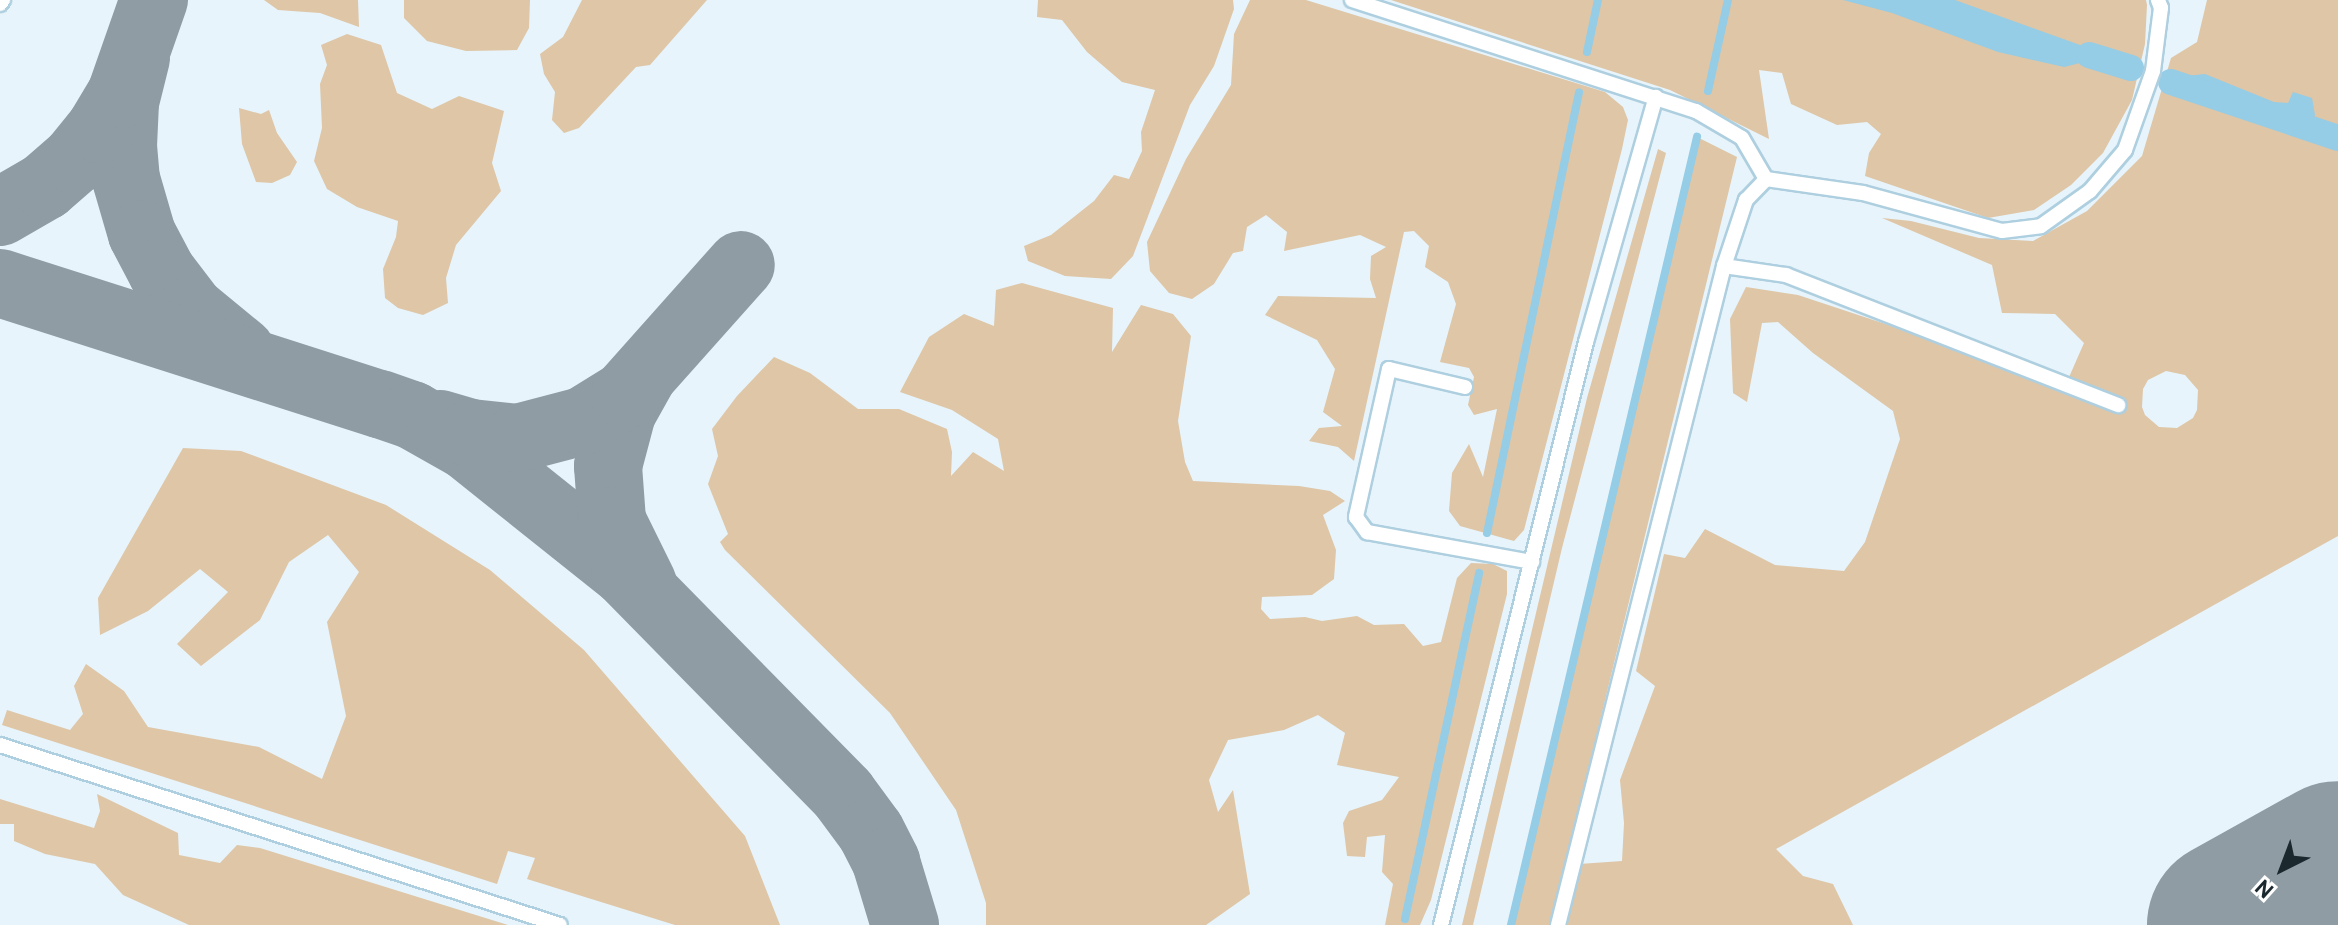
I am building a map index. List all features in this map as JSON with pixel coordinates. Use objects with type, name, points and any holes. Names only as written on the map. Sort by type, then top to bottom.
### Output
[{"type":"lane","points":[[1352,0],[1696,111],[1742,138],[1766,179]]},
{"type":"lane","points":[[1766,179],[1863,193],[2002,231],[2041,226],[2090,191],[2125,150],[2153,71],[2161,8],[2158,0]]},
{"type":"lane","points":[[1441,925],[1586,342],[1656,97]]},
{"type":"lane","points":[[1558,925],[1724,266],[1746,200],[1766,179]]},
{"type":"lane","points":[[1724,266],[1786,275],[2118,405]]},
{"type":"lane","points":[[1465,387],[1389,369],[1356,517],[1367,532],[1532,562]]},
{"type":"lane","points":[[0,745],[560,925]]},
{"type":"shaded area","points":[[264,0],[358,0],[359,27],[320,13],[278,10]]},
{"type":"shaded area","points":[[404,0],[530,0],[529,28],[517,50],[466,51],[427,41],[404,18]]},
{"type":"shaded area","points":[[582,0],[707,0],[650,65],[636,67],[579,128],[564,133],[552,120],[555,92],[544,74],[540,54],[563,37]]},
{"type":"shaded area","points":[[1038,0],[1233,0],[1234,9],[1214,66],[1190,105],[1133,256],[1111,279],[1065,276],[1028,261],[1024,246],[1051,235],[1094,201],[1114,175],[1129,179],[1142,151],[1141,132],[1155,90],[1122,82],[1087,52],[1062,20],[1037,17]]},
{"type":"shaded area","points":[[1250,0],[1306,0],[1605,92],[1623,107],[1628,120],[1622,149],[1524,530],[1514,541],[1460,526],[1449,511],[1452,473],[1469,444],[1483,477],[1497,409],[1474,415],[1468,405],[1474,377],[1469,368],[1440,362],[1456,304],[1448,282],[1425,267],[1429,246],[1414,231],[1404,232],[1354,461],[1338,447],[1309,441],[1319,428],[1342,426],[1323,412],[1335,369],[1317,340],[1265,315],[1278,296],[1376,298],[1370,279],[1371,256],[1386,247],[1360,235],[1284,251],[1287,232],[1266,215],[1247,227],[1243,251],[1233,253],[1214,284],[1192,299],[1169,293],[1150,271],[1147,242],[1186,159],[1231,85],[1234,34]]},
{"type":"shaded area","points":[[1391,0],[2146,0],[2147,5],[2145,44],[2132,100],[2103,153],[2071,185],[2034,210],[1988,218],[1865,176],[1869,153],[1881,134],[1867,122],[1837,125],[1791,104],[1782,73],[1759,70],[1769,139],[1670,90]]},
{"type":"shaded area","points":[[2207,0],[2338,0],[2338,536],[1776,849],[1803,876],[1833,884],[1853,925],[1511,925],[1697,137],[1737,157],[1565,865],[1622,861],[1624,823],[1620,780],[1655,686],[1636,671],[1664,554],[1685,558],[1705,529],[1775,565],[1844,571],[1865,542],[1900,439],[1893,411],[1813,353],[1778,322],[1762,323],[1747,402],[1733,393],[1730,319],[1746,287],[1798,295],[2066,384],[2084,343],[2055,314],[2002,313],[1992,265],[1882,218],[1911,221],[1979,238],[2033,241],[2087,211],[2142,156],[2171,58],[2197,42]],"holes":[[[2166,371],[2185,375],[2198,390],[2197,410],[2193,418],[2177,428],[2159,427],[2145,415],[2143,389],[2148,380]]]},
{"type":"shaded area","points":[[347,34],[381,45],[397,93],[432,109],[459,96],[504,111],[492,163],[501,191],[456,245],[446,278],[448,303],[423,315],[398,308],[385,298],[383,269],[396,237],[398,221],[357,207],[327,189],[314,161],[322,128],[320,84],[327,65],[321,45]]},
{"type":"shaded area","points":[[239,108],[261,114],[269,110],[277,133],[297,162],[290,175],[272,183],[256,182],[242,144]]},
{"type":"shaded area","points":[[1658,149],[1666,153],[1562,548],[1473,925],[1462,925],[1587,398]]},
{"type":"shaded area","points":[[1022,283],[1113,308],[1112,352],[1141,305],[1173,314],[1191,336],[1178,421],[1185,462],[1193,481],[1299,486],[1330,491],[1345,501],[1323,515],[1336,550],[1334,579],[1312,595],[1262,597],[1261,609],[1270,619],[1305,617],[1322,621],[1357,616],[1374,625],[1404,624],[1423,646],[1441,642],[1457,578],[1471,563],[1493,564],[1507,571],[1507,594],[1431,900],[1420,925],[1385,925],[1393,884],[1382,872],[1385,835],[1367,837],[1365,857],[1347,856],[1343,823],[1349,811],[1382,800],[1399,777],[1337,765],[1345,733],[1318,715],[1284,730],[1228,740],[1209,780],[1218,812],[1233,790],[1250,894],[1206,925],[986,925],[986,903],[956,810],[890,713],[720,542],[728,534],[708,484],[718,456],[712,429],[737,396],[774,357],[810,373],[858,409],[899,409],[947,429],[952,452],[951,476],[973,452],[1004,471],[998,439],[952,410],[900,392],[929,337],[964,314],[994,326],[996,290]]},
{"type":"shaded area","points":[[183,448],[241,451],[386,505],[490,570],[584,650],[745,836],[780,925],[675,925],[527,879],[535,858],[508,851],[497,884],[2,725],[7,710],[70,730],[83,714],[74,686],[86,664],[124,691],[148,727],[259,747],[322,779],[346,716],[327,622],[359,572],[328,535],[289,562],[260,620],[201,666],[177,644],[228,592],[200,569],[148,611],[100,635],[98,598]]},
{"type":"shaded area","points":[[97,794],[178,833],[179,855],[220,863],[237,845],[260,848],[508,925],[189,925],[123,895],[95,864],[45,854],[14,841],[14,824],[0,824],[0,799],[94,828],[100,811]]},
{"type":"water","points":[[1843,0],[1955,0],[2094,50],[2123,65],[2084,62],[2064,67],[1998,52],[1892,13]]},
{"type":"water","points":[[2205,74],[2274,102],[2288,103],[2293,92],[2312,98],[2315,115],[2308,127],[2309,136],[2338,144],[2305,140],[2267,123],[2260,113],[2237,100],[2183,86],[2185,76]]},
{"type":"waterway","points":[[1587,52],[1598,0]]},
{"type":"waterway","points":[[1708,91],[1728,0]]},
{"type":"waterway","points":[[2089,55],[2131,68]]},
{"type":"waterway","points":[[2171,82],[2338,138]]},
{"type":"waterway","points":[[1487,533],[1579,93]]},
{"type":"waterway","points":[[1511,925],[1697,137]]},
{"type":"waterway","points":[[1405,919],[1479,573]]},
{"type":"taxiway","points":[[0,212],[45,186],[75,160],[100,129],[121,94],[154,0]]},
{"type":"taxiway","points":[[136,58],[125,102],[123,146],[126,179],[142,234],[162,272],[191,310],[241,351]]},
{"type":"taxiway","points":[[440,424],[471,433],[518,438],[583,421],[625,395],[741,265]]},
{"type":"taxiway","points":[[0,283],[412,415],[467,446],[625,572],[843,794],[871,832],[886,862],[905,925]]},
{"type":"taxiway","points":[[642,377],[622,413],[608,466],[612,521],[643,584]]},
{"type":"runway","points":[[2232,925],[2338,866]]}]
